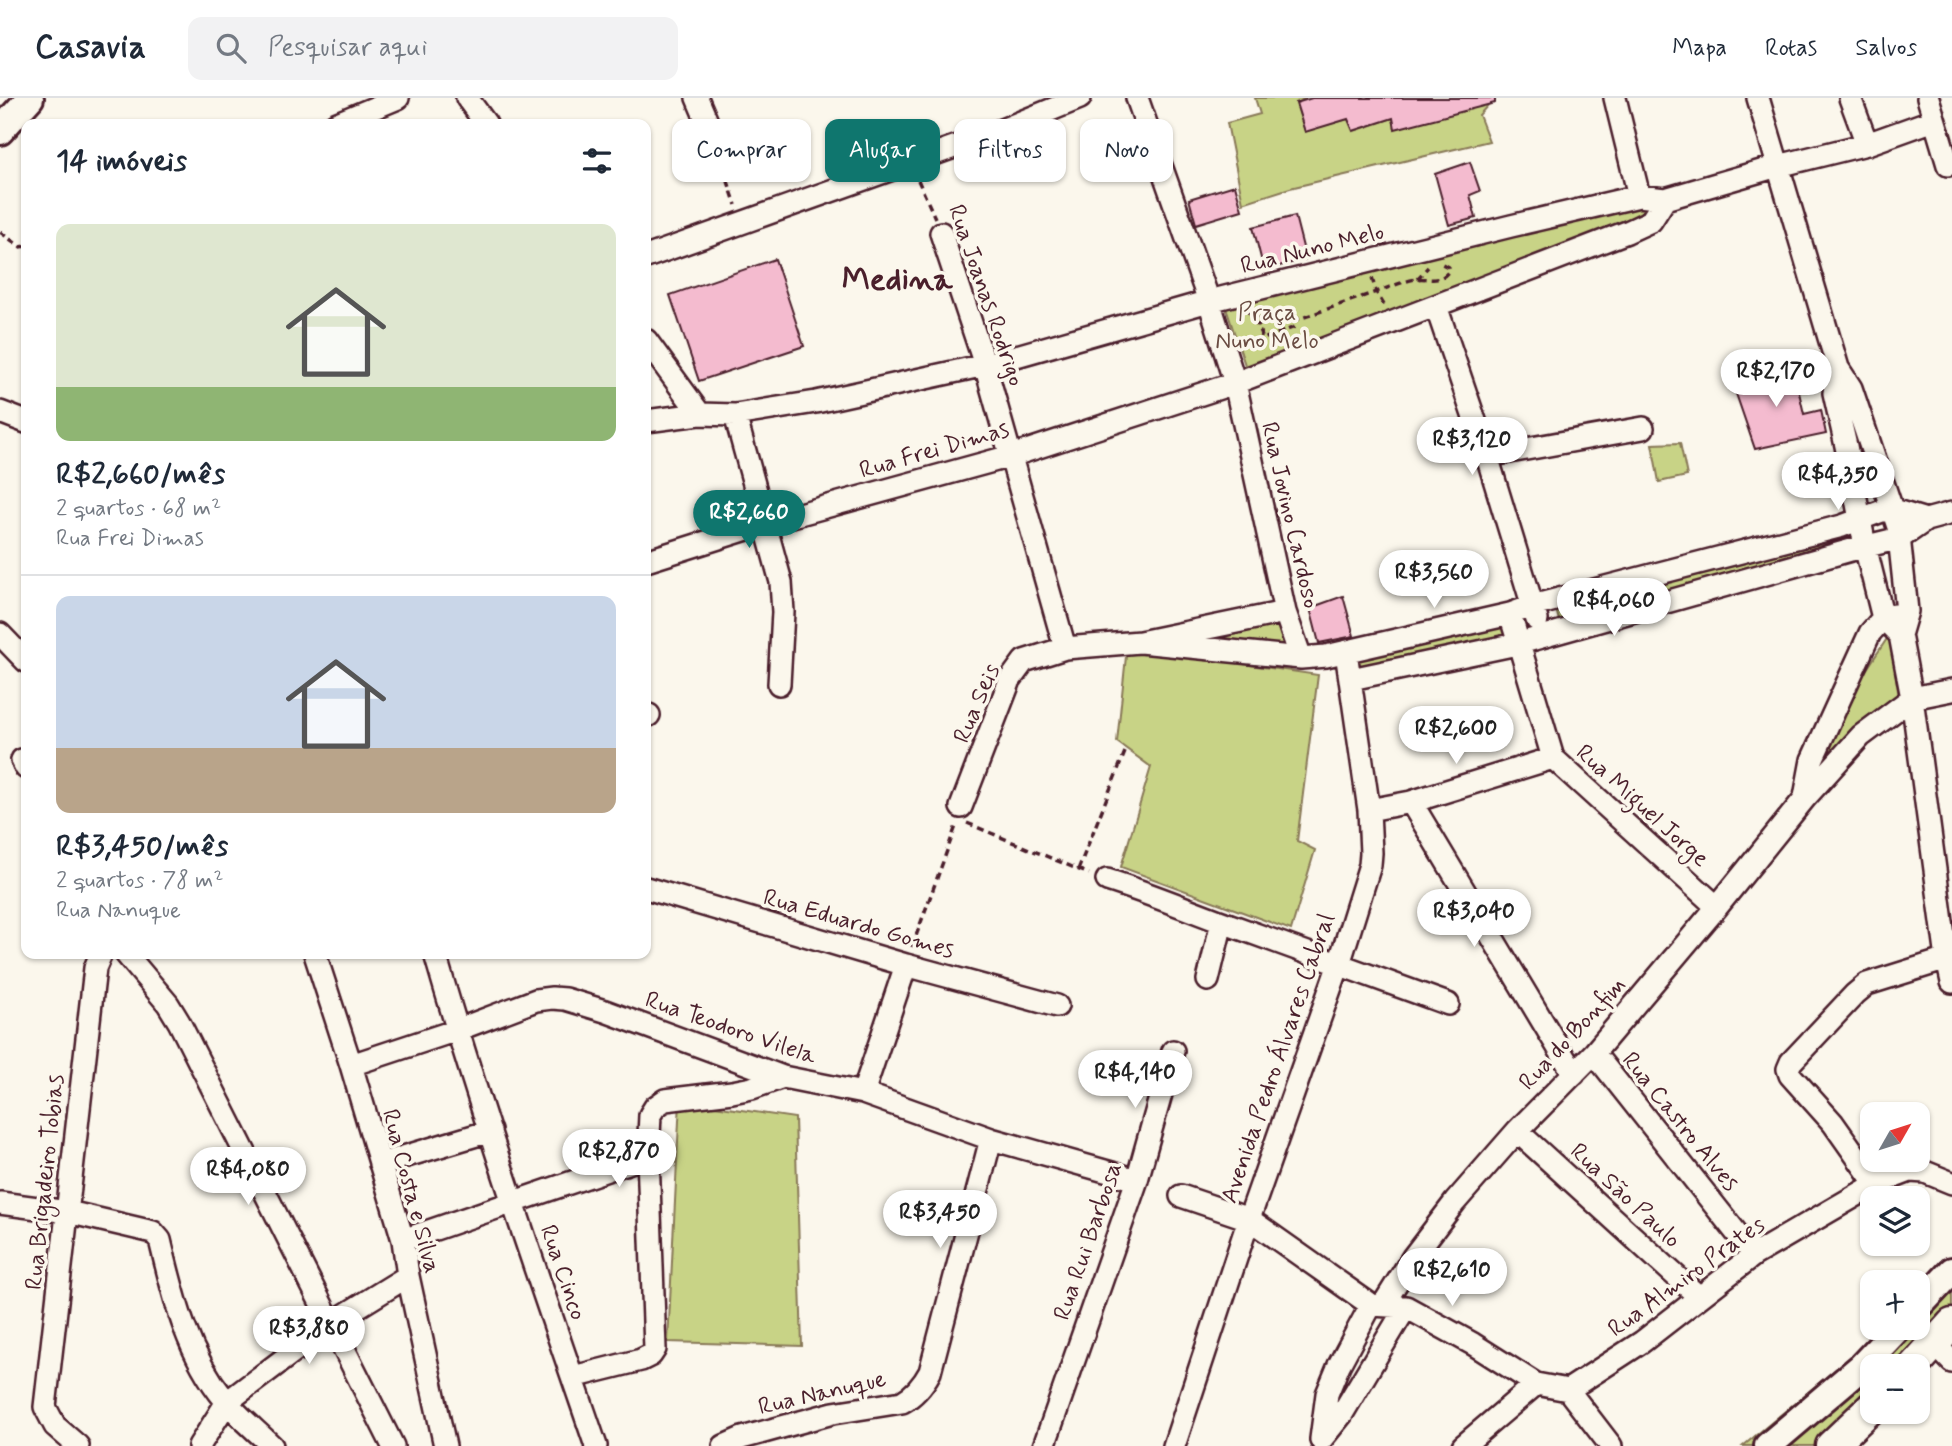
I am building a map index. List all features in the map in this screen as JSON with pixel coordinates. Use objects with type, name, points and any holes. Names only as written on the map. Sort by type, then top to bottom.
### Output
[{"type":"highway","points":[[1930,1355],[1946,1343]]},
{"type":"highway","points":[[1831,1446],[1860,1418]]},
{"type":"main road","points":[[0,131],[30,98]]},
{"type":"main road","points":[[1930,1294],[1952,1271]]},
{"type":"main road","points":[[1768,1446],[1861,1367],[1887,1340]]},
{"type":"street","points":[[347,119],[398,98]]},
{"type":"street","points":[[467,98],[482,119]]},
{"type":"street","points":[[697,98],[706,119]]},
{"type":"street","points":[[940,152],[1080,98]]},
{"type":"street","name":"Rua Jovino Cardoso","points":[[1137,98],[1235,383],[1285,612],[1301,658]]},
{"type":"street","points":[[1615,98],[1639,196]]},
{"type":"street","points":[[1758,98],[1838,368],[1851,388],[1894,510],[1900,538],[1907,611],[1900,635],[1912,698],[1952,982]]},
{"type":"street","points":[[1850,98],[1867,144]]},
{"type":"street","points":[[1928,98],[1948,165]]},
{"type":"street","name":"Rua Nuno Melo","points":[[651,420],[700,414],[735,415],[816,402],[985,365],[1209,301],[1510,226],[1639,196],[1665,199],[1867,144],[1934,120]]},
{"type":"street","points":[[651,255],[856,182]]},
{"type":"street","points":[[1235,383],[1627,232],[1651,221],[1665,199]]},
{"type":"street","name":"Rua Joanas Rodrigo","points":[[941,233],[985,365],[1065,648]]},
{"type":"street","points":[[1436,306],[1488,456],[1542,636]]},
{"type":"street","points":[[651,347],[700,414]]},
{"type":"street","points":[[1838,368],[1834,393],[1865,546],[1883,618],[1900,635]]},
{"type":"street","name":"Rua Frei Dimas","points":[[651,559],[763,524],[1011,456],[1235,383]]},
{"type":"street","points":[[0,412],[21,420]]},
{"type":"street","points":[[735,415],[780,582],[783,612],[779,684]]},
{"type":"street","points":[[1488,456],[1643,428]]},
{"type":"street","points":[[1140,642],[1301,658],[1326,656],[1510,614],[1532,606],[1829,530],[1882,511],[1894,510],[1926,520]]},
{"type":"street","points":[[1351,679],[1517,644],[1900,538],[1926,520],[1952,513]]},
{"type":"street","points":[[1883,618],[1907,611]]},
{"type":"street","points":[[1140,642],[1285,612]]},
{"type":"street","name":"Rua Miguel Jorge","points":[[1510,614],[1553,758],[1717,908]]},
{"type":"street","name":"Rua do Bonfim","points":[[1805,798],[1812,760],[1870,633],[1883,618]]},
{"type":"street","points":[[0,634],[21,656]]},
{"type":"street","name":"Rua Seis","points":[[960,814],[1010,680],[1024,661],[1065,648],[1140,642]]},
{"type":"street","name":"Avenida Pedro Álvares Cabral","points":[[1174,1446],[1249,1219],[1339,964],[1370,865],[1369,810],[1346,652]]},
{"type":"street","points":[[1912,698],[1952,690]]},
{"type":"street","name":"Rua do Bonfim","points":[[1320,1443],[1327,1394],[1339,1365],[1377,1305],[1455,1202],[1517,1131],[1594,1053],[1717,908],[1805,798],[1861,736],[1912,698]]},
{"type":"street","points":[[1835,708],[1861,736]]},
{"type":"street","points":[[1369,810],[1411,802],[1553,758]]},
{"type":"street","points":[[1411,802],[1574,1074]]},
{"type":"street","points":[[1107,880],[1448,1004]]},
{"type":"street","name":"Rua Eduardo Gomes","points":[[651,889],[906,965],[1057,1006]]},
{"type":"street","points":[[1208,980],[1222,922]]},
{"type":"street","name":"Rua Brigadeiro Tobias","points":[[78,1446],[55,1426],[45,1407],[95,968],[100,959]]},
{"type":"street","points":[[130,959],[168,1004],[179,1022],[393,1446]]},
{"type":"street","name":"Rua Costa e Silva","points":[[318,959],[403,1240],[408,1276],[445,1446]]},
{"type":"street","name":"Rua Cinco","points":[[436,959],[489,1131],[596,1446]]},
{"type":"street","points":[[1876,1184],[1833,1123],[1790,1075],[1788,1069],[1791,1062],[1867,984],[1947,959]]},
{"type":"street","points":[[863,1093],[906,965]]},
{"type":"street","name":"Rua Teodoro Vilela","points":[[351,1065],[457,1030],[536,1000],[565,999],[606,1011],[783,1077],[863,1093],[991,1139],[1137,1180]]},
{"type":"street","name":"Rua Rui Barbosa","points":[[1044,1446],[1137,1180],[1174,1051]]},
{"type":"street","name":"Rua Castro Alves","points":[[1594,1053],[1754,1255]]},
{"type":"street","points":[[573,1377],[641,1360],[655,1349],[648,1156],[650,1115],[655,1107],[665,1100],[742,1090],[783,1077]]},
{"type":"street","points":[[380,1164],[489,1131]]},
{"type":"street","name":"Rua São Paulo","points":[[1517,1131],[1699,1297]]},
{"type":"street","name":"Rua Nanuque","points":[[737,1443],[833,1413],[902,1402],[924,1384],[930,1371],[991,1139]]},
{"type":"street","points":[[403,1240],[648,1156]]},
{"type":"street","name":"Rua Almiro Prates","points":[[1568,1390],[1642,1342],[1754,1255],[1876,1184],[1910,1171],[1925,1172],[1952,1183]]},
{"type":"street","points":[[1181,1196],[1249,1219],[1377,1305],[1406,1307],[1473,1344],[1536,1384],[1568,1390],[1611,1446]]},
{"type":"street","points":[[0,1203],[68,1212],[153,1232],[160,1240],[176,1307],[195,1355],[227,1402],[272,1446]]},
{"type":"street","points":[[199,1446],[227,1402],[330,1324],[408,1276]]},
{"type":"street","name":"Rua do Bonfim","points":[[1320,1443],[1342,1414],[1406,1307]]},
{"type":"street","points":[[1463,1446],[1536,1384]]},
{"type":"path","points":[[728,182],[742,223]]},
{"type":"path","name":"Rua Joanas Rodrigo","points":[[919,182],[941,233]]},
{"type":"path","points":[[0,232],[21,247]]},
{"type":"path","points":[[1293,321],[1417,279],[1433,281],[1444,277],[1448,267],[1439,262]]},
{"type":"path","points":[[1417,279],[1428,267]]},
{"type":"path","points":[[1369,270],[1376,292],[1387,310]]},
{"type":"path","points":[[1240,306],[1260,320],[1272,321]]},
{"type":"path","points":[[1291,315],[1295,327],[1263,339],[1257,325],[1272,321],[1291,315]]},
{"type":"path","points":[[906,965],[960,814],[1079,870],[1125,752]]},
{"type":"green space","points":[[1255,98],[1305,98],[1296,104],[1305,131],[1348,119],[1354,131],[1393,118],[1395,128],[1489,104],[1479,115],[1489,141],[1290,188],[1243,203],[1227,123],[1260,114]]},
{"type":"green space","name":"Praça Nuno Melo","points":[[1619,206],[1651,206],[1575,244],[1246,368],[1225,305]]},
{"type":"green space","points":[[1680,443],[1687,476],[1659,482],[1652,444]]},
{"type":"green space","points":[[1851,527],[1855,542],[1559,621],[1555,605]]},
{"type":"green space","points":[[1507,623],[1511,640],[1359,674],[1357,659]]},
{"type":"green space","points":[[1278,624],[1284,650],[1195,640]]},
{"type":"green space","points":[[1890,634],[1899,698],[1817,773],[1834,719]]},
{"type":"green space","points":[[1127,647],[1318,675],[1297,841],[1315,850],[1291,930],[1121,867],[1151,767],[1117,742]]},
{"type":"green space","points":[[680,1101],[795,1118],[802,1346],[668,1342]]},
{"type":"green space","points":[[1952,1258],[1952,1345],[1930,1369],[1930,1354],[1860,1354],[1860,1424],[1877,1424],[1855,1446],[1743,1446],[1868,1340],[1930,1340],[1930,1279]]},
{"type":"building","points":[[1312,98],[1495,98],[1495,103],[1395,129],[1393,118],[1353,131],[1348,119],[1305,132],[1296,103]]},
{"type":"building","points":[[1470,162],[1480,191],[1470,195],[1476,218],[1449,225],[1435,174]]},
{"type":"building","points":[[1235,185],[1242,210],[1196,224],[1189,199]]},
{"type":"building","points":[[1295,216],[1306,259],[1264,270],[1253,227]]},
{"type":"building","points":[[775,259],[804,346],[699,381],[670,295]]},
{"type":"building","points":[[1793,366],[1804,414],[1821,410],[1826,434],[1755,449],[1732,382]]},
{"type":"building","points":[[1343,596],[1354,636],[1319,643],[1310,608]]},
{"type":"district","name":"Medina","points":[[897,278]]}]
